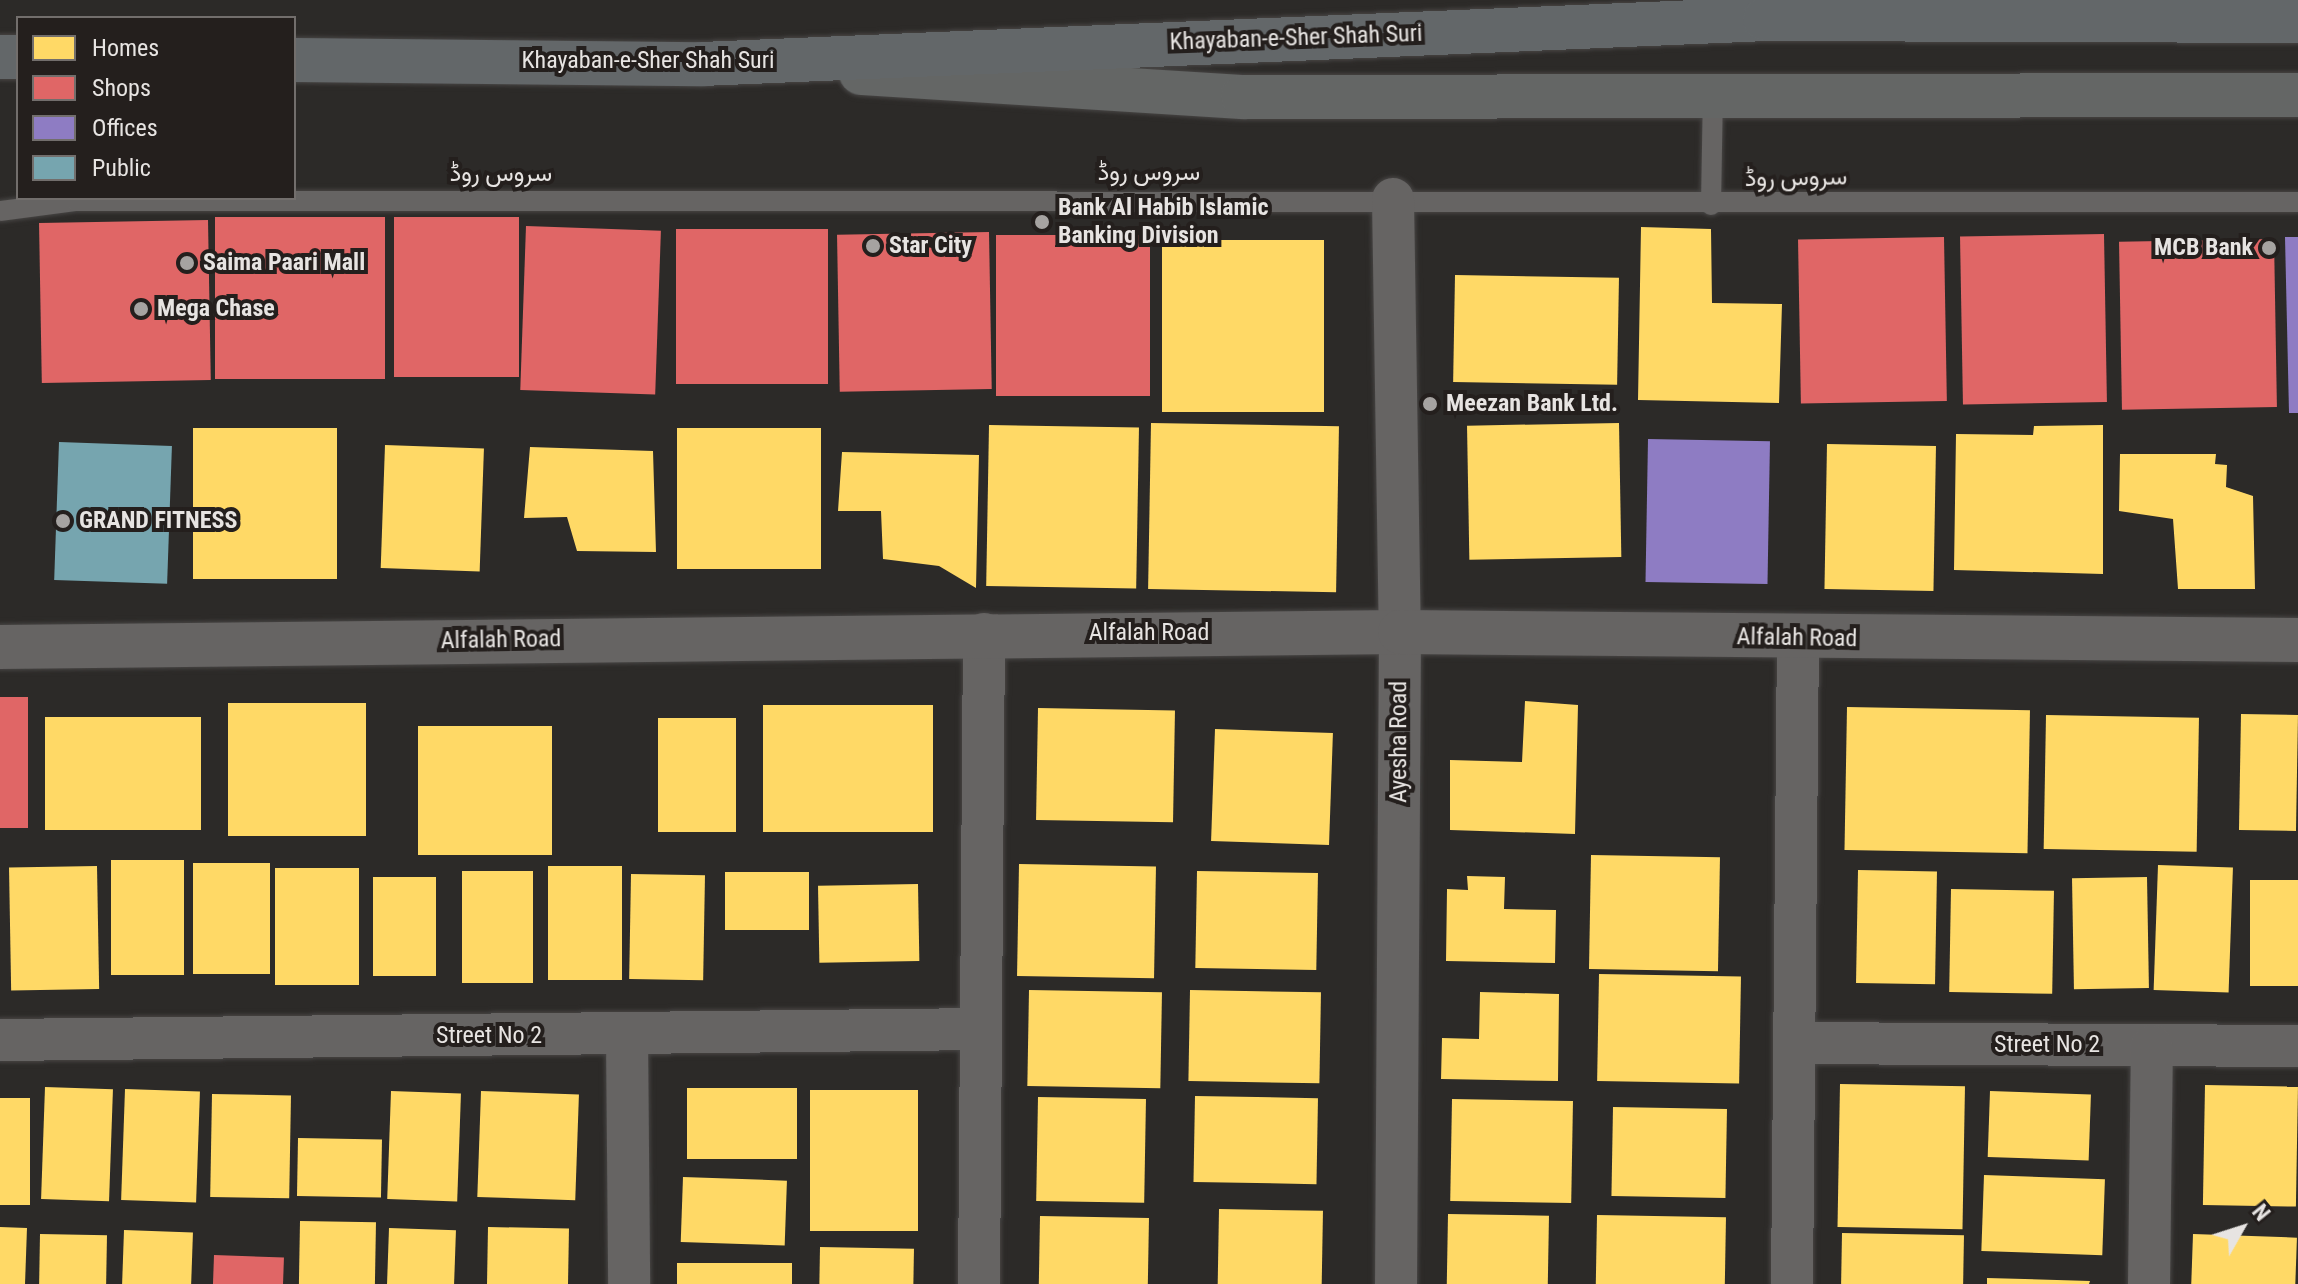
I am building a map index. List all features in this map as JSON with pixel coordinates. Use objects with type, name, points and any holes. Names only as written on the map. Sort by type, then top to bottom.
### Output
[{"type":"main road","name":"Khayaban-e-Sher Shah Suri","points":[[296,60],[702,64],[1765,19],[2298,21]]},
{"type":"main road","points":[[702,64],[1243,97],[2298,95]]},
{"type":"street","name":"Ayesha Road","points":[[1393,199],[1400,632],[1396,1284]]},
{"type":"street","name":"Alfalah Road","points":[[0,647],[984,634],[1400,632],[1798,638],[2298,640]]},
{"type":"street","points":[[979,1284],[978,1029],[984,634]]},
{"type":"street","points":[[1792,1284],[1798,638]]},
{"type":"street","name":"Street No 2","points":[[0,1040],[978,1029]]},
{"type":"street","points":[[627,1035],[629,1284]]},
{"type":"street","name":"Street No 2","points":[[1795,1043],[2298,1046]]},
{"type":"street","points":[[2149,1284],[2152,1046]]},
{"type":"lane","points":[[1711,205],[1713,94]]},
{"type":"lane","name":"سروس روڈ","points":[[0,211],[76,201],[1393,199],[1711,205],[2298,202]]},
{"type":"building: Homes","points":[[1641,227],[1711,229],[1712,303],[1782,304],[1779,403],[1638,400]]},
{"type":"building: Homes","points":[[1162,240],[1324,240],[1324,412],[1162,412]]},
{"type":"building: Homes","points":[[1455,275],[1619,278],[1617,385],[1453,382]]},
{"type":"building: Homes","points":[[1151,423],[1339,426],[1336,592],[1148,589]]},
{"type":"building: Homes","points":[[1619,423],[1621,557],[1469,560],[1467,426]]},
{"type":"building: Homes","points":[[989,425],[1139,428],[1136,589],[986,586]]},
{"type":"building: Homes","points":[[2103,425],[2103,574],[1954,570],[1956,434],[2033,435],[2034,426]]},
{"type":"building: Homes","points":[[193,428],[337,428],[337,579],[193,579]]},
{"type":"building: Homes","points":[[677,428],[821,428],[821,569],[677,569]]},
{"type":"building: Homes","points":[[1827,444],[1936,446],[1933,591],[1824,589]]},
{"type":"building: Homes","points":[[385,445],[484,448],[480,571],[381,568]]},
{"type":"building: Homes","points":[[530,447],[653,451],[656,552],[577,551],[567,517],[524,518]]},
{"type":"building: Homes","points":[[842,452],[979,455],[976,588],[939,566],[883,559],[881,511],[838,511]]},
{"type":"building: Homes","points":[[2120,454],[2216,454],[2215,464],[2227,465],[2226,487],[2253,496],[2255,589],[2178,589],[2173,519],[2119,511]]},
{"type":"building: Homes","points":[[1525,701],[1578,705],[1575,834],[1450,830],[1450,760],[1522,762]]},
{"type":"building: Homes","points":[[228,703],[366,703],[366,836],[228,836]]},
{"type":"building: Homes","points":[[763,705],[933,705],[933,832],[763,832]]},
{"type":"building: Homes","points":[[1847,707],[2030,710],[2027,853],[1845,850]]},
{"type":"building: Homes","points":[[1038,708],[1175,710],[1173,822],[1036,820]]},
{"type":"building: Homes","points":[[2241,714],[2298,715],[2296,831],[2239,830]]},
{"type":"building: Homes","points":[[2046,715],[2199,718],[2197,852],[2044,849]]},
{"type":"building: Homes","points":[[45,717],[201,717],[201,830],[45,830]]},
{"type":"building: Homes","points":[[658,718],[736,718],[736,832],[658,832]]},
{"type":"building: Homes","points":[[418,726],[552,726],[552,855],[418,855]]},
{"type":"building: Homes","points":[[1215,729],[1333,733],[1329,845],[1211,841]]},
{"type":"building: Homes","points":[[1591,855],[1720,857],[1718,971],[1589,969]]},
{"type":"building: Homes","points":[[111,860],[184,860],[184,975],[111,975]]},
{"type":"building: Homes","points":[[193,863],[270,863],[270,974],[193,974]]},
{"type":"building: Homes","points":[[1019,864],[1156,866],[1154,978],[1017,976]]},
{"type":"building: Homes","points":[[2158,865],[2233,868],[2229,993],[2154,990]]},
{"type":"building: Homes","points":[[97,866],[99,989],[11,991],[9,868]]},
{"type":"building: Homes","points":[[548,866],[622,866],[622,980],[548,980]]},
{"type":"building: Homes","points":[[275,868],[359,868],[359,985],[275,985]]},
{"type":"building: Homes","points":[[1858,870],[1937,871],[1935,984],[1856,983]]},
{"type":"building: Homes","points":[[462,871],[533,871],[533,983],[462,983]]},
{"type":"building: Homes","points":[[1197,871],[1318,873],[1316,970],[1195,968]]},
{"type":"building: Homes","points":[[725,872],[809,872],[809,930],[725,930]]},
{"type":"building: Homes","points":[[631,874],[705,875],[703,980],[629,979]]},
{"type":"building: Homes","points":[[1467,876],[1505,877],[1504,909],[1556,910],[1555,963],[1446,961],[1447,889],[1468,890]]},
{"type":"building: Homes","points":[[373,877],[436,877],[436,976],[373,976]]},
{"type":"building: Homes","points":[[2147,877],[2149,988],[2074,989],[2072,878]]},
{"type":"building: Homes","points":[[2250,880],[2298,880],[2298,986],[2250,986]]},
{"type":"building: Homes","points":[[918,884],[919,961],[819,963],[818,886]]},
{"type":"building: Homes","points":[[1951,889],[2054,891],[2052,994],[1949,992]]},
{"type":"building: Homes","points":[[1599,974],[1741,976],[1739,1083],[1597,1081]]},
{"type":"building: Homes","points":[[1029,990],[1162,992],[1160,1088],[1027,1086]]},
{"type":"building: Homes","points":[[1190,990],[1321,992],[1319,1083],[1188,1081]]},
{"type":"building: Homes","points":[[1480,992],[1559,994],[1558,1081],[1441,1079],[1442,1038],[1479,1039]]},
{"type":"building: Homes","points":[[1840,1084],[1965,1086],[1962,1229],[1838,1227]]},
{"type":"building: Homes","points":[[2205,1085],[2298,1087],[2296,1207],[2203,1205]]},
{"type":"building: Homes","points":[[45,1087],[113,1089],[109,1201],[41,1199]]},
{"type":"building: Homes","points":[[687,1088],[797,1088],[797,1159],[687,1159]]},
{"type":"building: Homes","points":[[125,1089],[200,1092],[196,1203],[121,1200]]},
{"type":"building: Homes","points":[[810,1090],[918,1090],[918,1231],[810,1231]]},
{"type":"building: Homes","points":[[391,1091],[461,1093],[457,1201],[387,1199]]},
{"type":"building: Homes","points":[[481,1091],[579,1094],[575,1200],[477,1197]]},
{"type":"building: Homes","points":[[1990,1091],[2091,1095],[2089,1160],[1988,1157]]},
{"type":"building: Homes","points":[[212,1094],[291,1095],[289,1198],[210,1197]]},
{"type":"building: Homes","points":[[1195,1096],[1318,1098],[1316,1184],[1193,1182]]},
{"type":"building: Homes","points":[[1038,1097],[1146,1099],[1144,1203],[1036,1201]]},
{"type":"building: Homes","points":[[0,1098],[30,1098],[30,1205],[0,1205]]},
{"type":"building: Homes","points":[[1452,1099],[1573,1101],[1571,1203],[1450,1201]]},
{"type":"building: Homes","points":[[1613,1107],[1727,1109],[1725,1198],[1611,1196]]},
{"type":"building: Homes","points":[[298,1138],[382,1139],[381,1197],[297,1196]]},
{"type":"building: Homes","points":[[1984,1175],[2105,1179],[2102,1255],[1981,1251]]},
{"type":"building: Homes","points":[[683,1177],[787,1181],[785,1246],[681,1242]]},
{"type":"building: Homes","points":[[1219,1209],[1323,1211],[1322,1284],[1218,1284]]},
{"type":"building: Homes","points":[[1448,1214],[1549,1216],[1548,1284],[1447,1284]]},
{"type":"building: Homes","points":[[1597,1215],[1726,1217],[1725,1284],[1596,1284]]},
{"type":"building: Homes","points":[[1040,1216],[1149,1218],[1148,1284],[1039,1284]]},
{"type":"building: Homes","points":[[300,1221],[376,1222],[375,1284],[299,1284]]},
{"type":"building: Homes","points":[[0,1227],[27,1228],[25,1284],[0,1284]]},
{"type":"building: Homes","points":[[488,1227],[569,1228],[568,1284],[487,1284]]},
{"type":"building: Homes","points":[[389,1228],[456,1230],[454,1284],[387,1284]]},
{"type":"building: Homes","points":[[124,1230],[193,1232],[191,1284],[122,1284]]},
{"type":"building: Homes","points":[[1842,1233],[1964,1235],[1963,1284],[1841,1284]]},
{"type":"building: Homes","points":[[40,1234],[107,1235],[106,1284],[39,1284]]},
{"type":"building: Homes","points":[[2193,1234],[2297,1238],[2295,1284],[2191,1284]]},
{"type":"building: Homes","points":[[820,1247],[914,1249],[913,1284],[819,1284]]},
{"type":"building: Homes","points":[[677,1263],[792,1263],[792,1284],[677,1284]]},
{"type":"building: Homes","points":[[1987,1278],[2090,1281],[2089,1284],[1987,1284]]},
{"type":"building: Shops","points":[[215,217],[385,217],[385,379],[215,379]]},
{"type":"building: Shops","points":[[394,217],[519,217],[519,377],[394,377]]},
{"type":"building: Shops","points":[[208,220],[211,380],[42,383],[39,223]]},
{"type":"building: Shops","points":[[526,226],[661,231],[655,395],[520,390]]},
{"type":"building: Shops","points":[[676,229],[828,229],[828,384],[676,384]]},
{"type":"building: Shops","points":[[989,232],[992,389],[840,392],[837,235]]},
{"type":"building: Shops","points":[[2104,234],[2107,402],[1963,404],[1960,237]]},
{"type":"building: Shops","points":[[996,235],[1150,235],[1150,396],[996,396]]},
{"type":"building: Shops","points":[[1944,237],[1947,401],[1801,404],[1798,240]]},
{"type":"building: Shops","points":[[2274,239],[2277,407],[2122,410],[2119,242]]},
{"type":"building: Shops","points":[[0,697],[28,697],[28,828],[0,828]]},
{"type":"building: Shops","points":[[214,1255],[284,1257],[283,1284],[213,1284]]},
{"type":"building: Offices","points":[[2285,237],[2298,237],[2298,413],[2289,413]]},
{"type":"building: Offices","points":[[1648,439],[1770,441],[1767,584],[1646,582]]},
{"type":"building: Public","points":[[59,442],[172,446],[167,584],[54,580]]},
{"type":"place","name":"Bank Al Habib Islamic Banking Division","points":[[1042,222]]},
{"type":"place","name":"Star City","points":[[873,246]]},
{"type":"place","name":"MCB Bank","points":[[2269,248]]},
{"type":"place","name":"Saima Paari Mall","points":[[187,263]]},
{"type":"place","name":"Mega Chase","points":[[141,309]]},
{"type":"place","name":"Meezan Bank Ltd.","points":[[1430,404]]},
{"type":"place","name":"GRAND FITNESS","points":[[63,521]]}]
